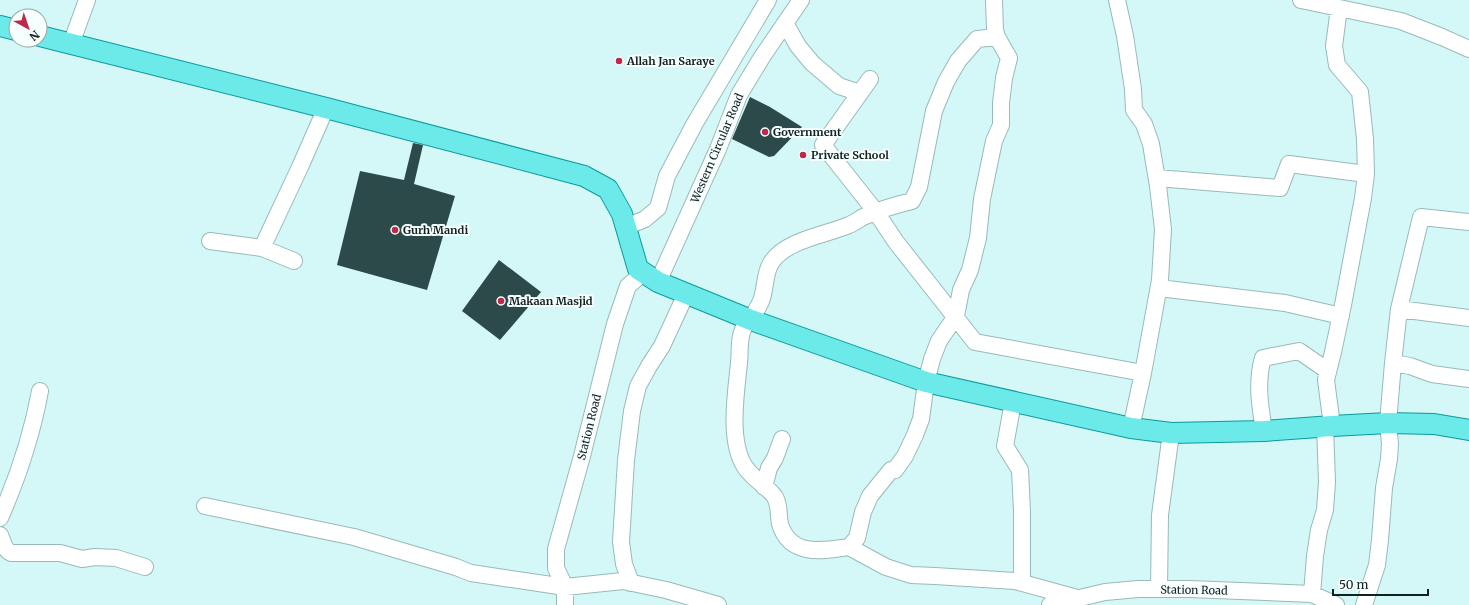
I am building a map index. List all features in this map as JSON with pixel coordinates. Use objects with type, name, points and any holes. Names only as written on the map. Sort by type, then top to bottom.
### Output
[{"type":"main road","points":[[48,38],[326,108],[584,176],[608,189],[622,214],[638,269],[650,277],[686,294],[749,320],[926,382],[1131,428],[1170,433],[1264,431],[1388,423],[1434,424],[1469,430]]},
{"type":"street","points":[[71,44],[87,0]]},
{"type":"street","points":[[626,227],[645,219],[658,208],[667,176],[681,149],[768,0]]},
{"type":"street","name":"Western Circular Road","points":[[650,277],[718,149],[739,95],[801,0]]},
{"type":"street","points":[[849,547],[857,538],[863,512],[870,496],[891,470],[895,470],[905,456],[913,440],[921,418],[926,382],[932,359],[939,341],[956,316],[961,290],[970,270],[978,238],[982,199],[994,141],[1001,126],[1003,84],[1009,58],[997,37],[995,30],[994,0]]},
{"type":"street","points":[[1117,0],[1125,36],[1133,89],[1134,110],[1144,124],[1152,144],[1162,229],[1159,288],[1131,428]]},
{"type":"street","points":[[1301,0],[1401,21],[1469,49]]},
{"type":"street","points":[[1312,594],[1315,556],[1324,510],[1327,482],[1329,426],[1326,380],[1363,198],[1366,174],[1365,139],[1360,92],[1337,66],[1334,46],[1338,8]]},
{"type":"street","points":[[785,24],[798,46],[812,63],[839,86],[854,90],[859,94]]},
{"type":"street","points":[[997,37],[977,39],[958,61],[946,82],[934,111],[919,187],[912,201],[893,205],[850,225],[810,237],[792,245],[771,262],[767,272],[761,301],[741,336],[736,403],[737,444],[745,467],[776,498],[779,506],[781,525],[789,542],[804,549],[834,549],[849,547],[886,567],[911,575],[1015,581],[1078,598]]},
{"type":"street","points":[[870,79],[822,146],[876,212],[896,242],[956,316],[975,342],[1143,373]]},
{"type":"street","points":[[262,248],[326,108]]},
{"type":"street","points":[[1157,178],[1280,188],[1289,164],[1366,174]]},
{"type":"street","points":[[1364,605],[1377,565],[1380,540],[1390,444],[1388,423],[1399,309],[1421,216],[1469,222]]},
{"type":"street","points":[[210,241],[262,248],[294,261]]},
{"type":"street","name":"Station Road","points":[[566,605],[565,587],[556,568],[556,549],[582,456],[615,324],[628,286],[650,277]]},
{"type":"street","points":[[1159,288],[1285,303],[1340,316]]},
{"type":"street","points":[[631,583],[624,564],[621,542],[626,460],[632,411],[638,386],[662,346],[686,294]]},
{"type":"street","points":[[1399,309],[1469,318]]},
{"type":"street","points":[[1264,431],[1259,395],[1259,372],[1263,358],[1299,351],[1328,371]]},
{"type":"street","points":[[1393,363],[1410,366],[1432,374],[1469,379]]},
{"type":"street","points":[[0,518],[16,479],[34,423],[40,391]]},
{"type":"street","points":[[1013,402],[1005,446],[1020,470],[1022,511],[1022,583]]},
{"type":"street","points":[[1159,589],[1160,515],[1170,433]]},
{"type":"street","points":[[764,487],[769,468],[775,458],[782,439]]},
{"type":"street","points":[[205,506],[354,537],[471,573],[565,587],[624,581],[666,590],[718,605]]},
{"type":"street","points":[[0,535],[5,548],[11,553],[60,553],[82,559],[95,557],[116,558],[145,567]]},
{"type":"street","name":"Station Road","points":[[1050,605],[1104,592],[1138,589],[1190,589],[1312,594],[1336,605]]},
{"type":"building","name":"Government","points":[[750,97],[770,107],[802,127],[774,156],[769,157],[732,139]]},
{"type":"building","name":"Gurh Mandi","points":[[413,143],[423,145],[414,184],[455,196],[427,290],[337,265],[360,171],[404,180]]},
{"type":"building","name":"Makaan Masjid","points":[[499,260],[541,292],[500,340],[462,311]]},
{"type":"place","name":"Allah Jan Saraye","points":[[619,61]]},
{"type":"place","name":"Government","points":[[765,132]]},
{"type":"place","name":"Private School","points":[[803,155]]},
{"type":"place","name":"Gurh Mandi","points":[[395,230]]},
{"type":"place","name":"Makaan Masjid","points":[[501,301]]}]
